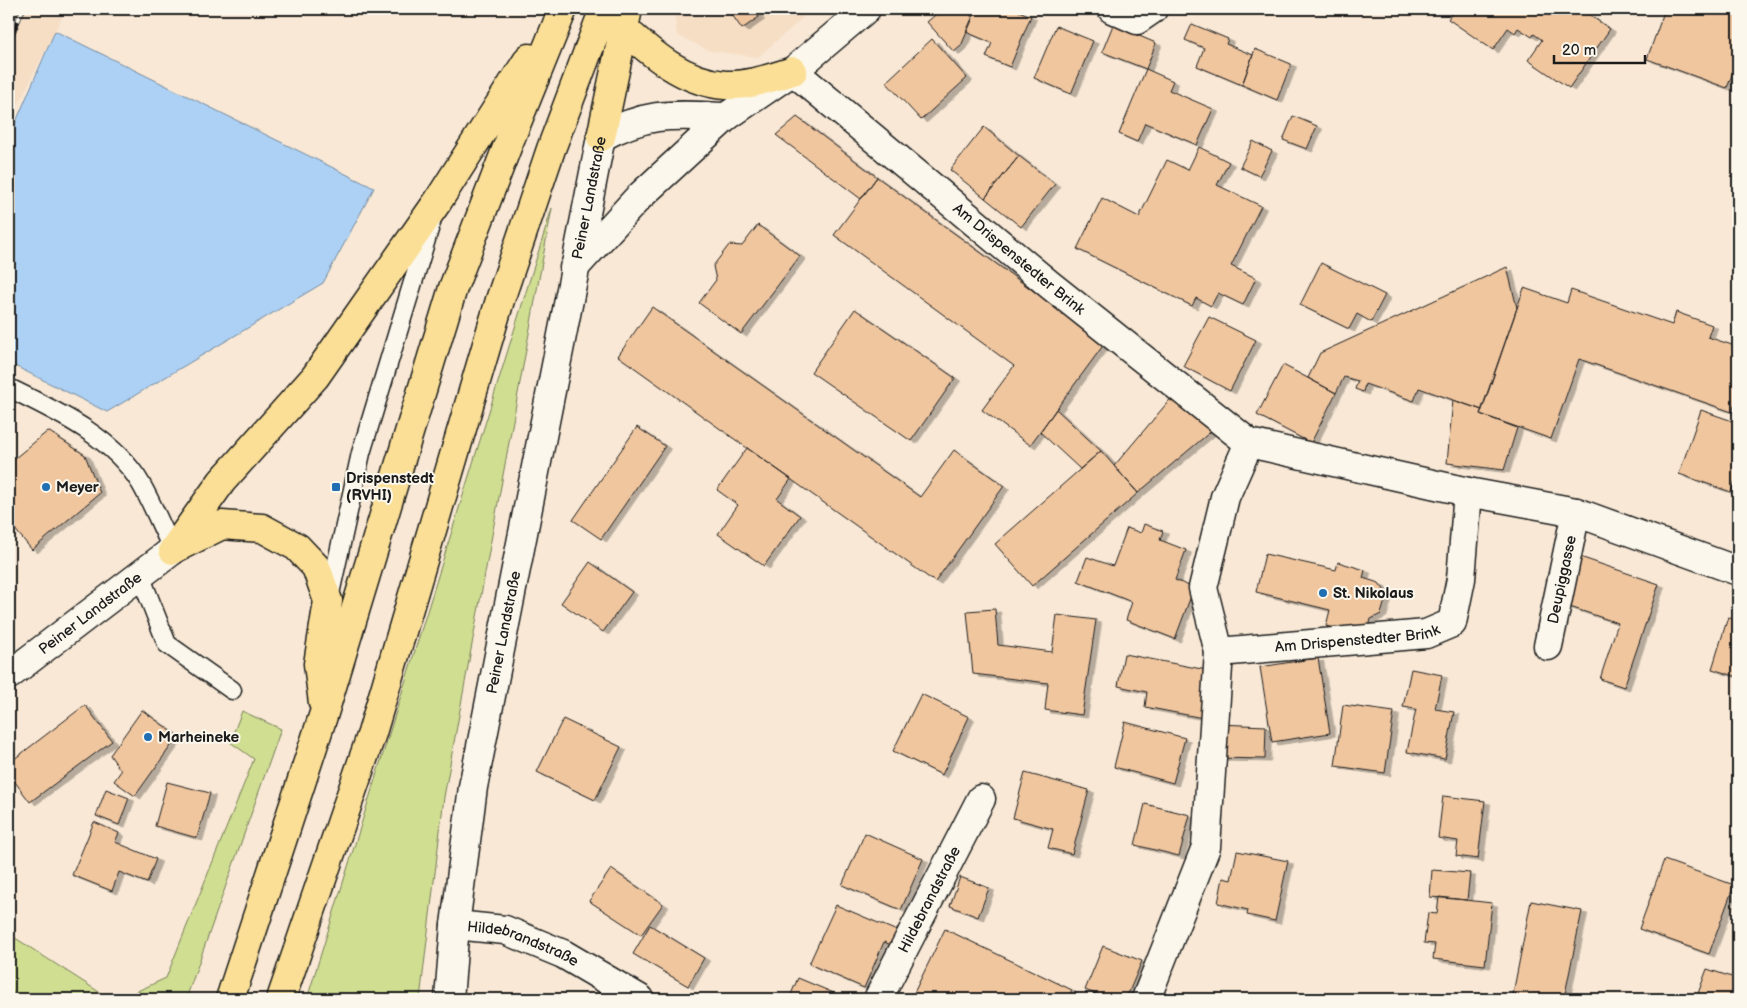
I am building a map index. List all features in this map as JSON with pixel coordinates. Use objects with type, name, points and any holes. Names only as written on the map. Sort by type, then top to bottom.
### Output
[{"type":"highway","points":[[173,550],[222,481],[315,377],[438,200],[562,9]]},
{"type":"highway","points":[[230,999],[320,724],[453,288],[562,9]]},
{"type":"highway","points":[[281,999],[368,744],[500,300],[551,149],[604,9]]},
{"type":"highway","points":[[625,19],[668,65],[689,76],[725,85],[757,82],[793,71]]},
{"type":"highway","points":[[601,136],[625,19]]},
{"type":"highway","points":[[173,550],[222,525],[262,528],[297,547],[316,567],[328,601],[318,664],[320,724]]},
{"type":"street","name":"Peiner Landstraße","points":[[574,268],[638,198],[726,117],[793,71],[866,9]]},
{"type":"street","points":[[1112,9],[1138,20],[1153,9]]},
{"type":"street","name":"Am Drispenstedter Brink","points":[[793,71],[1050,285],[1249,443],[1468,492],[1576,512],[1738,571]]},
{"type":"street","name":"Peiner Landstraße","points":[[449,999],[455,925],[473,787],[601,136],[627,123],[663,115],[726,117]]},
{"type":"street","points":[[1146,999],[1206,847],[1219,652],[1203,588],[1225,497],[1249,443]]},
{"type":"street","name":"Am Drispenstedter Brink","points":[[1219,652],[1426,634],[1452,623],[1461,579],[1468,492]]},
{"type":"street","name":"Deupiggasse","points":[[1548,646],[1576,512]]},
{"type":"street","name":"Peiner Landstraße","points":[[9,676],[173,550]]},
{"type":"street","name":"Hildebrandstraße","points":[[878,999],[981,800]]},
{"type":"street","name":"Hildebrandstraße","points":[[455,925],[505,930],[563,954],[640,999]]},
{"type":"lane","points":[[328,601],[361,453],[438,200]]},
{"type":"lane","points":[[9,388],[77,424],[112,450],[140,483],[173,550]]},
{"type":"lane","points":[[140,575],[167,644],[232,690]]},
{"type":"shaded area","points":[[9,9],[66,9],[9,123]]},
{"type":"shaded area","points":[[813,9],[758,57],[710,51],[677,35],[674,10]]},
{"type":"green space","points":[[552,208],[444,797],[420,999],[307,999]]},
{"type":"green space","points":[[242,711],[281,729],[186,999],[120,999],[166,978],[254,759],[230,742]]},
{"type":"green space","points":[[9,934],[110,999],[17,999],[9,986]]},
{"type":"water","points":[[55,31],[374,188],[323,283],[107,412],[9,363],[9,138]]},
{"type":"building","points":[[728,9],[753,9],[759,17],[742,29]]},
{"type":"building","points":[[942,9],[965,9],[973,18],[961,46],[954,52],[927,22]]},
{"type":"building","points":[[976,9],[1014,9],[1031,16],[1010,67],[986,57],[992,43],[966,32]]},
{"type":"building","points":[[1455,9],[1581,9],[1610,29],[1569,88],[1528,60],[1542,40],[1534,34],[1532,37],[1518,28],[1515,33],[1508,28],[1493,50],[1448,19]]},
{"type":"building","points":[[1665,9],[1738,9],[1738,59],[1727,88],[1647,59]]},
{"type":"building","points":[[1192,24],[1228,39],[1226,44],[1253,55],[1242,85],[1197,66],[1204,48],[1185,40]]},
{"type":"building","points":[[1113,25],[1156,43],[1146,69],[1102,52]]},
{"type":"building","points":[[1056,26],[1093,41],[1071,94],[1034,78]]},
{"type":"building","points":[[932,39],[967,78],[921,120],[886,82]]},
{"type":"building","points":[[1255,49],[1291,64],[1277,100],[1242,85]]},
{"type":"building","points":[[1146,69],[1173,81],[1169,90],[1213,109],[1197,145],[1145,123],[1137,142],[1119,134]]},
{"type":"building","points":[[1293,116],[1317,126],[1307,149],[1283,140]]},
{"type":"building","points":[[797,117],[877,177],[861,199],[776,135]]},
{"type":"building","points":[[984,127],[1019,156],[985,198],[950,170]]},
{"type":"building","points":[[1253,141],[1272,151],[1259,176],[1240,167]]},
{"type":"building","points":[[1199,147],[1229,162],[1217,185],[1261,206],[1231,266],[1256,278],[1243,305],[1218,293],[1211,306],[1196,298],[1192,306],[1077,249],[1102,198],[1139,217],[1167,160],[1188,170]]},
{"type":"building","points":[[1019,156],[1055,184],[1021,227],[985,198]]},
{"type":"building","points":[[877,177],[1105,343],[1030,445],[982,410],[1014,366],[834,235]]},
{"type":"building","points":[[758,225],[800,256],[741,334],[699,303],[716,280],[713,266],[729,245],[742,246]]},
{"type":"building","points":[[1321,263],[1385,295],[1371,322],[1357,314],[1349,329],[1300,305]]},
{"type":"building","points":[[1507,267],[1517,308],[1482,410],[1419,388],[1414,401],[1365,384],[1363,392],[1355,389],[1358,381],[1344,377],[1336,393],[1308,378],[1320,353]]},
{"type":"building","points":[[1524,288],[1567,303],[1571,290],[1672,325],[1676,312],[1712,325],[1708,337],[1738,347],[1738,395],[1732,412],[1579,359],[1551,439],[1480,414]]},
{"type":"building","points":[[652,307],[920,497],[954,450],[1004,486],[935,582],[618,356]]},
{"type":"building","points":[[855,309],[955,378],[911,441],[811,372]]},
{"type":"building","points":[[1209,317],[1256,340],[1230,391],[1183,366]]},
{"type":"building","points":[[1283,365],[1336,393],[1311,443],[1257,415]]},
{"type":"building","points":[[1173,396],[1215,428],[1138,493],[1114,466]]},
{"type":"building","points":[[1453,400],[1482,410],[1480,414],[1517,428],[1504,470],[1447,463]]},
{"type":"building","points":[[1056,409],[1101,451],[1080,469],[1040,432]]},
{"type":"building","points":[[1701,410],[1738,423],[1738,473],[1731,492],[1679,474]]},
{"type":"building","points":[[637,427],[665,446],[601,539],[573,520]]},
{"type":"building","points":[[48,431],[85,455],[100,493],[32,550],[9,522],[9,463]]},
{"type":"building","points":[[747,448],[791,479],[777,499],[800,516],[764,566],[718,534],[738,505],[717,490]]},
{"type":"building","points":[[1101,451],[1138,493],[1032,586],[995,544]]},
{"type":"building","points":[[1144,524],[1163,531],[1160,540],[1186,550],[1175,580],[1194,588],[1175,639],[1126,620],[1132,602],[1078,581],[1087,557],[1113,566],[1127,528],[1141,533]]},
{"type":"building","name":"St. Nikolaus","points":[[1265,554],[1336,570],[1338,562],[1365,570],[1363,578],[1379,583],[1387,594],[1381,614],[1371,619],[1368,630],[1351,624],[1349,632],[1326,626],[1330,610],[1256,592]]},
{"type":"building","points":[[1580,557],[1659,584],[1624,687],[1600,679],[1618,623],[1564,605]]},
{"type":"building","points":[[590,562],[632,592],[603,632],[561,603]]},
{"type":"building","points":[[995,609],[998,645],[1052,652],[1057,615],[1096,620],[1082,715],[1045,710],[1048,683],[973,674],[967,611]]},
{"type":"building","points":[[1728,617],[1738,621],[1738,677],[1712,669]]},
{"type":"building","points":[[1124,654],[1212,671],[1203,718],[1145,707],[1147,692],[1118,686]]},
{"type":"building","points":[[1318,658],[1330,733],[1272,742],[1260,667]]},
{"type":"building","points":[[1411,669],[1442,675],[1435,709],[1454,712],[1445,759],[1407,752],[1416,709],[1403,707]]},
{"type":"building","points":[[921,694],[969,717],[942,775],[893,751]]},
{"type":"building","points":[[85,705],[112,741],[30,802],[9,774],[9,763]]},
{"type":"building","points":[[1343,705],[1394,712],[1385,773],[1335,766]]},
{"type":"building","points":[[142,710],[178,736],[135,796],[114,781],[121,771],[110,755]]},
{"type":"building","points":[[563,719],[621,747],[595,800],[537,772]]},
{"type":"building","points":[[1125,722],[1185,738],[1173,783],[1114,767]]},
{"type":"building","points":[[1219,724],[1266,726],[1265,759],[1218,758]]},
{"type":"building","points":[[1025,773],[1089,790],[1072,854],[1048,848],[1053,829],[1013,818]]},
{"type":"building","points":[[167,782],[210,793],[197,838],[155,826]]},
{"type":"building","points":[[106,789],[129,798],[119,825],[96,816]]},
{"type":"building","points":[[1443,796],[1485,801],[1478,859],[1456,856],[1458,841],[1438,838]]},
{"type":"building","points":[[1145,804],[1190,815],[1179,856],[1135,845]]},
{"type":"building","points":[[94,822],[119,833],[115,842],[156,859],[147,883],[119,872],[112,891],[72,875]]},
{"type":"building","points":[[865,833],[923,859],[901,910],[842,885]]},
{"type":"building","points":[[1237,851],[1288,861],[1275,921],[1247,915],[1248,910],[1218,903],[1223,878],[1231,880]]},
{"type":"building","points":[[1664,860],[1734,885],[1709,954],[1639,929]]},
{"type":"building","points":[[611,869],[663,904],[641,935],[589,901]]},
{"type":"building","points":[[1432,870],[1470,873],[1467,900],[1430,897]]},
{"type":"building","points":[[960,877],[989,888],[978,917],[950,906]]},
{"type":"building","points":[[1439,897],[1492,903],[1485,965],[1433,959],[1435,944],[1424,943],[1428,913],[1437,914]]},
{"type":"building","points":[[1531,901],[1582,911],[1564,999],[1512,999]]},
{"type":"building","points":[[836,905],[897,931],[891,945],[884,942],[864,988],[809,964]]},
{"type":"building","points":[[650,925],[704,958],[688,986],[633,954]]},
{"type":"building","points":[[945,929],[1072,990],[1067,999],[911,999]]},
{"type":"building","points":[[1103,946],[1142,961],[1126,999],[1109,999],[1085,990]]},
{"type":"building","points":[[1707,969],[1738,979],[1738,999],[1696,999]]},
{"type":"building","points":[[798,978],[848,999],[789,999]]},
{"type":"railway","points":[[9,41],[23,9]]},
{"type":"place","name":"Meyer","points":[[46,487]]},
{"type":"place","name":"Drispenstedt (RVHI)","points":[[336,487]]},
{"type":"place","name":"St. Nikolaus","points":[[1323,593]]},
{"type":"place","name":"Marheineke","points":[[148,737]]}]
